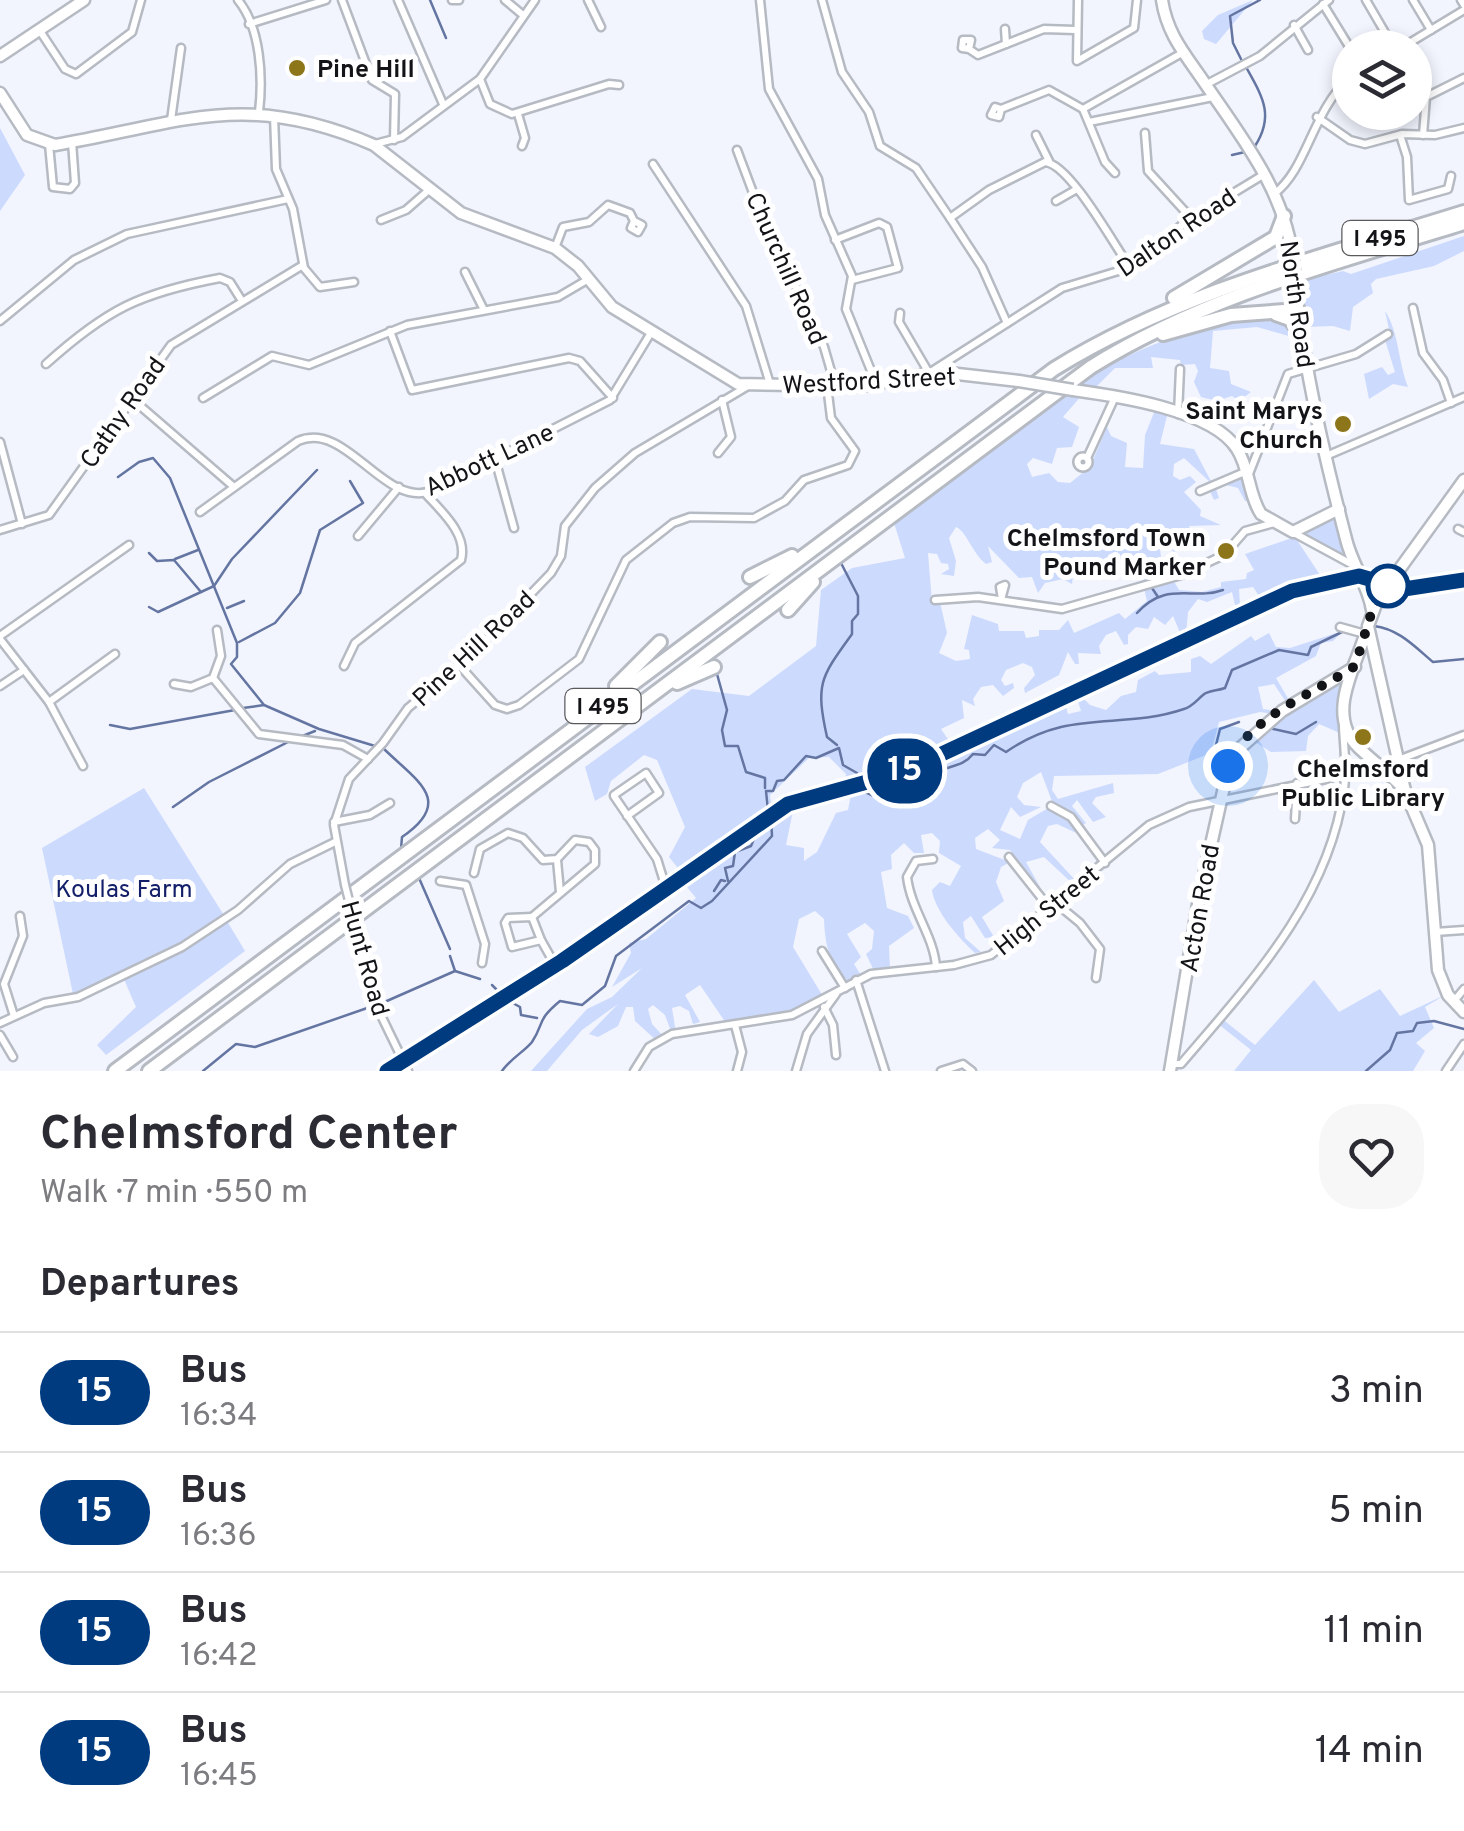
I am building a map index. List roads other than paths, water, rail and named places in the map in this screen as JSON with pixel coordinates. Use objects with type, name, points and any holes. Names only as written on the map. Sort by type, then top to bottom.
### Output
[{"type":"highway","name":"I 495","points":[[115,1071],[1014,398],[1088,348],[1198,296],[1464,211]]},
{"type":"highway","points":[[1088,348],[1266,244],[1281,231],[1284,216]]},
{"type":"highway","name":"I 495","points":[[149,1071],[1091,367],[1156,330],[1214,304],[1464,223]]},
{"type":"highway","points":[[1266,244],[1290,238]]},
{"type":"highway","points":[[1091,367],[1191,325],[1298,310]]},
{"type":"highway","points":[[1264,313],[1288,318],[1300,332]]},
{"type":"highway","points":[[788,610],[802,592],[885,520]]},
{"type":"highway","points":[[750,577],[846,524]]},
{"type":"highway","points":[[564,735],[660,642]]},
{"type":"highway","points":[[591,740],[678,683],[714,667]]},
{"type":"main road","points":[[0,56],[40,32],[71,4],[84,0]]},
{"type":"main road","name":"North Road","points":[[1162,0],[1182,52],[1272,184],[1284,216],[1305,367],[1338,509],[1356,571],[1369,589],[1372,611]]},
{"type":"main road","points":[[0,93],[27,135],[49,144]]},
{"type":"main road","name":"Westford Street","points":[[49,144],[171,120],[274,114],[374,145],[468,216],[555,248],[612,307],[701,365],[748,386],[876,383],[944,367],[1146,400],[1216,426],[1236,446]]},
{"type":"main road","points":[[1236,446],[1261,520],[1293,532],[1338,509]]},
{"type":"main road","points":[[1464,480],[1372,611],[1366,653],[1395,758],[1428,845],[1438,970],[1461,996],[1464,1012]]},
{"type":"main road","points":[[387,1071],[406,1065],[556,966],[763,820],[808,796],[911,768],[1257,606],[1306,587],[1356,571],[1388,586],[1425,588],[1464,580]]},
{"type":"main road","points":[[1366,653],[1355,666],[1348,688],[1344,726],[1365,753],[1406,791]]},
{"type":"main road","name":"Acton Road","points":[[1172,1068],[1220,801],[1232,756],[1244,741],[1355,666]]},
{"type":"main road","points":[[1335,679],[1345,679],[1348,688]]},
{"type":"main road","points":[[1346,755],[1352,751],[1365,753]]},
{"type":"main road","points":[[1377,761],[1395,758]]},
{"type":"street","points":[[40,32],[65,69],[76,74],[132,32],[141,0]]},
{"type":"street","points":[[238,0],[250,24],[262,78],[259,112]]},
{"type":"street","points":[[250,24],[326,0]]},
{"type":"street","points":[[342,0],[372,80],[395,94],[394,140]]},
{"type":"street","points":[[398,0],[442,104]]},
{"type":"street","points":[[505,0],[522,15]]},
{"type":"street","points":[[374,145],[394,140],[480,79],[536,0]]},
{"type":"street","points":[[760,0],[769,90],[817,175],[835,240],[852,280],[846,306],[876,383]]},
{"type":"street","points":[[822,0],[842,72],[869,112],[880,146],[916,168],[982,267],[1007,323]]},
{"type":"street","points":[[1078,0],[1076,61],[1134,28],[1137,0]]},
{"type":"street","points":[[1366,0],[1386,30]]},
{"type":"street","points":[[1413,0],[1431,30],[1463,5]]},
{"type":"street","points":[[591,1],[601,28]]},
{"type":"street","points":[[1206,84],[1260,56],[1326,2],[1341,30]]},
{"type":"street","points":[[1294,25],[1308,50]]},
{"type":"street","points":[[970,48],[978,56],[1044,28],[1075,30]]},
{"type":"street","points":[[1004,30],[1006,44]]},
{"type":"street","points":[[171,120],[180,48]]},
{"type":"street","points":[[1083,109],[1182,52]]},
{"type":"street","points":[[1423,135],[1426,98],[1464,78]]},
{"type":"street","points":[[480,79],[494,108],[518,114],[609,84],[618,86]]},
{"type":"street","points":[[1002,109],[1046,90],[1083,109],[1107,167],[1115,173]]},
{"type":"street","points":[[1089,122],[1213,96]]},
{"type":"street","name":"Dalton Road","points":[[944,367],[1062,288],[1131,268],[1191,218],[1252,183],[1272,184],[1296,166],[1318,117],[1332,100]]},
{"type":"street","points":[[274,114],[274,159],[303,265],[320,287],[334,288],[354,282]]},
{"type":"street","points":[[518,114],[524,135],[522,146]]},
{"type":"street","points":[[1318,117],[1357,144],[1400,134],[1423,135],[1464,128]]},
{"type":"street","points":[[1145,132],[1148,171],[1191,218]]},
{"type":"street","points":[[1400,134],[1407,157],[1409,200],[1446,190],[1451,176]]},
{"type":"street","points":[[1036,135],[1050,160],[1076,189],[1131,268]]},
{"type":"street","points":[[49,144],[54,187],[70,189],[76,183],[72,142]]},
{"type":"street","name":"Churchill Road","points":[[460,666],[495,706],[519,706],[581,657],[622,565],[638,547],[683,518],[756,517],[785,501],[804,480],[846,466],[855,451],[832,418],[824,347],[758,206],[737,150]]},
{"type":"street","points":[[950,218],[989,190],[1050,160]]},
{"type":"street","points":[[653,164],[746,306],[770,385]]},
{"type":"street","points":[[1056,201],[1076,189]]},
{"type":"street","points":[[382,220],[416,204],[430,190]]},
{"type":"street","points":[[0,321],[74,260],[127,234],[288,199]]},
{"type":"street","points":[[555,248],[562,227],[588,222],[608,205],[628,212],[634,221]]},
{"type":"street","points":[[835,240],[878,223],[886,226],[898,268],[852,280]]},
{"type":"street","name":"Cathy Road","points":[[0,530],[49,515],[171,345],[303,265]]},
{"type":"street","points":[[466,272],[484,310]]},
{"type":"street","points":[[46,364],[104,315],[148,293],[220,278],[230,282],[242,301]]},
{"type":"street","points":[[203,398],[272,356],[309,365],[390,331],[558,297],[587,280]]},
{"type":"street","points":[[1413,308],[1423,353],[1443,380],[1451,403]]},
{"type":"street","points":[[900,313],[900,322],[928,372]]},
{"type":"street","points":[[390,331],[412,390],[576,359],[613,398],[652,330]]},
{"type":"street","points":[[1200,490],[1248,473],[1288,374],[1356,354],[1388,334]]},
{"type":"street","points":[[1178,415],[1180,369]]},
{"type":"street","name":"Pine Hill Road","points":[[335,842],[334,822],[344,785],[404,712],[460,666],[551,573],[560,556],[565,526],[584,499],[635,452],[722,400],[741,394],[748,386]]},
{"type":"street","points":[[1087,458],[1115,396]]},
{"type":"street","points":[[1326,456],[1464,397]]},
{"type":"street","points":[[131,398],[234,487]]},
{"type":"street","name":"Abbott Lane","points":[[200,512],[311,437],[328,442],[400,487],[425,493],[613,398]]},
{"type":"street","points":[[718,454],[731,434],[722,400]]},
{"type":"street","points":[[0,442],[22,524]]},
{"type":"street","points":[[1236,446],[1259,443]]},
{"type":"street","points":[[495,459],[514,528]]},
{"type":"street","points":[[358,536],[400,487]]},
{"type":"street","points":[[344,666],[355,643],[462,560],[463,548],[456,530],[425,493]]},
{"type":"street","points":[[935,600],[1002,598],[1062,609],[1146,586],[1216,560],[1239,535],[1261,520]]},
{"type":"street","points":[[1293,532],[1356,571]]},
{"type":"street","points":[[83,766],[49,702],[0,638],[129,544]]},
{"type":"street","points":[[1340,627],[1367,630]]},
{"type":"street","points":[[174,684],[191,687],[212,678],[221,656],[216,630]]},
{"type":"street","points":[[49,702],[114,654]]},
{"type":"street","points":[[0,686],[24,670]]},
{"type":"street","points":[[212,678],[260,734],[342,745],[368,759]]},
{"type":"street","points":[[1172,1068],[1180,1064],[1294,925],[1328,855],[1346,768],[1344,726]]},
{"type":"street","points":[[1395,758],[1464,734]]},
{"type":"street","name":"High Street","points":[[634,1071],[646,1050],[660,1039],[706,1027],[792,1015],[856,980],[906,967],[936,967],[992,955],[1149,825],[1174,812],[1331,778],[1346,768]]},
{"type":"street","points":[[628,816],[658,793],[646,772],[615,791],[628,816],[658,861],[666,888]]},
{"type":"street","points":[[1295,819],[1297,784]]},
{"type":"street","points":[[334,822],[370,815],[390,803]]},
{"type":"street","points":[[1051,806],[1071,817],[1105,863]]},
{"type":"street","points":[[474,874],[480,848],[508,834],[522,838],[537,857],[556,859],[576,840],[589,842],[596,856],[595,864],[532,917],[508,918],[504,923],[512,946],[541,940]]},
{"type":"street","points":[[0,1023],[44,1003],[78,997],[182,948],[238,910],[290,864],[335,842]]},
{"type":"street","name":"Hunt Road","points":[[335,842],[376,1002],[406,1065]]},
{"type":"street","points":[[1008,857],[1054,907],[1080,923],[1100,949],[1096,978]]},
{"type":"street","points":[[556,859],[560,893]]},
{"type":"street","points":[[934,860],[916,861],[907,876],[916,917],[932,945],[936,967]]},
{"type":"street","points":[[440,881],[466,884],[485,944],[482,963]]},
{"type":"street","points":[[14,1016],[4,984],[24,936],[20,916]]},
{"type":"street","points":[[532,917],[556,966]]},
{"type":"street","points":[[1434,932],[1464,930]]},
{"type":"street","points":[[822,951],[846,988]]},
{"type":"street","points":[[856,980],[884,1071]]},
{"type":"street","points":[[796,1071],[807,1034],[837,993]]},
{"type":"street","points":[[824,1007],[832,1025],[836,1056]]},
{"type":"street","points":[[735,1025],[742,1052],[738,1071]]},
{"type":"street","points":[[0,1035],[13,1057]]},
{"type":"street","points":[[1446,1071],[1464,1044]]},
{"type":"street","points":[[941,1071],[963,1064],[972,1071]]},
{"type":"waterway","points":[[430,0],[446,38]]},
{"type":"waterway","points":[[1242,61],[1233,43],[1230,16],[1260,0]]},
{"type":"waterway","points":[[1246,67],[1264,106],[1264,125],[1255,146]]},
{"type":"waterway","points":[[1232,155],[1245,152]]},
{"type":"waterway","points":[[118,477],[139,462],[153,458],[170,478],[237,643],[237,657],[231,664],[264,705],[319,729],[375,746]]},
{"type":"waterway","points":[[149,553],[157,561],[174,560],[201,592],[214,586],[232,559],[317,470]]},
{"type":"waterway","points":[[239,642],[275,623],[300,593],[320,530],[363,503],[350,481]]},
{"type":"waterway","points":[[175,559],[198,550]]},
{"type":"waterway","points":[[837,745],[827,737],[821,692],[827,671],[852,634],[852,621],[858,614],[858,596],[841,563]]},
{"type":"waterway","points":[[1141,568],[1148,581]]},
{"type":"waterway","points":[[1152,588],[1158,597]]},
{"type":"waterway","points":[[1137,613],[1169,594],[1223,590]]},
{"type":"waterway","points":[[149,607],[158,612],[201,592]]},
{"type":"waterway","points":[[227,608],[244,601]]},
{"type":"waterway","points":[[1374,626],[1399,635],[1433,662],[1464,659]]},
{"type":"waterway","points":[[861,790],[880,799],[891,789],[928,780],[973,754],[985,755],[994,745],[1006,752],[1052,729],[1184,709],[1205,693],[1225,688],[1232,670],[1279,650],[1308,655],[1311,647],[1342,632]]},
{"type":"waterway","points":[[717,674],[727,710],[722,730],[725,746],[738,746],[746,772],[765,778],[765,788]]},
{"type":"waterway","points":[[243,708],[264,705]]},
{"type":"waterway","points":[[110,725],[130,729],[235,710]]},
{"type":"waterway","points":[[1216,745],[1220,729],[1239,722]]},
{"type":"waterway","points":[[1269,728],[1296,734],[1316,722]]},
{"type":"waterway","points":[[300,737],[315,731]]},
{"type":"waterway","points":[[173,807],[209,782],[292,740]]},
{"type":"waterway","points":[[768,811],[766,791],[773,791],[777,781],[784,780],[806,756],[816,758],[839,748],[843,765],[857,773],[859,782]]},
{"type":"waterway","points":[[384,749],[418,781],[428,802],[418,824],[402,837],[401,849]]},
{"type":"waterway","points":[[502,1071],[532,1042],[544,1017],[560,1001],[582,1005],[605,986],[616,956],[689,901],[701,908],[712,901],[772,836],[771,818]]},
{"type":"waterway","points":[[728,881],[725,868],[733,866],[735,852],[751,846],[758,829],[765,831],[772,822]]},
{"type":"waterway","points":[[419,878],[450,949]]},
{"type":"waterway","points":[[714,891],[721,880],[725,881]]},
{"type":"waterway","points":[[450,956],[455,971],[480,979]]},
{"type":"waterway","points":[[380,1004],[455,971]]},
{"type":"waterway","points":[[492,985],[501,994]]},
{"type":"waterway","points":[[509,1001],[520,1007],[521,1015],[537,1018]]},
{"type":"waterway","points":[[203,1071],[236,1044],[255,1047],[373,1006]]},
{"type":"waterway","points":[[1366,1071],[1390,1050],[1397,1033],[1413,1031],[1417,1023],[1434,1021],[1464,1029]]},
{"type":"place","name":"Pine Hill","points":[[297,68]]},
{"type":"place","name":"Saint Marys Church","points":[[1343,424]]},
{"type":"place","name":"Chelmsford Town Pound Marker","points":[[1226,551]]},
{"type":"place","name":"Chelmsford Public Library","points":[[1363,737]]},
{"type":"park label","name":"Koulas Farm","points":[[124,888]]}]
